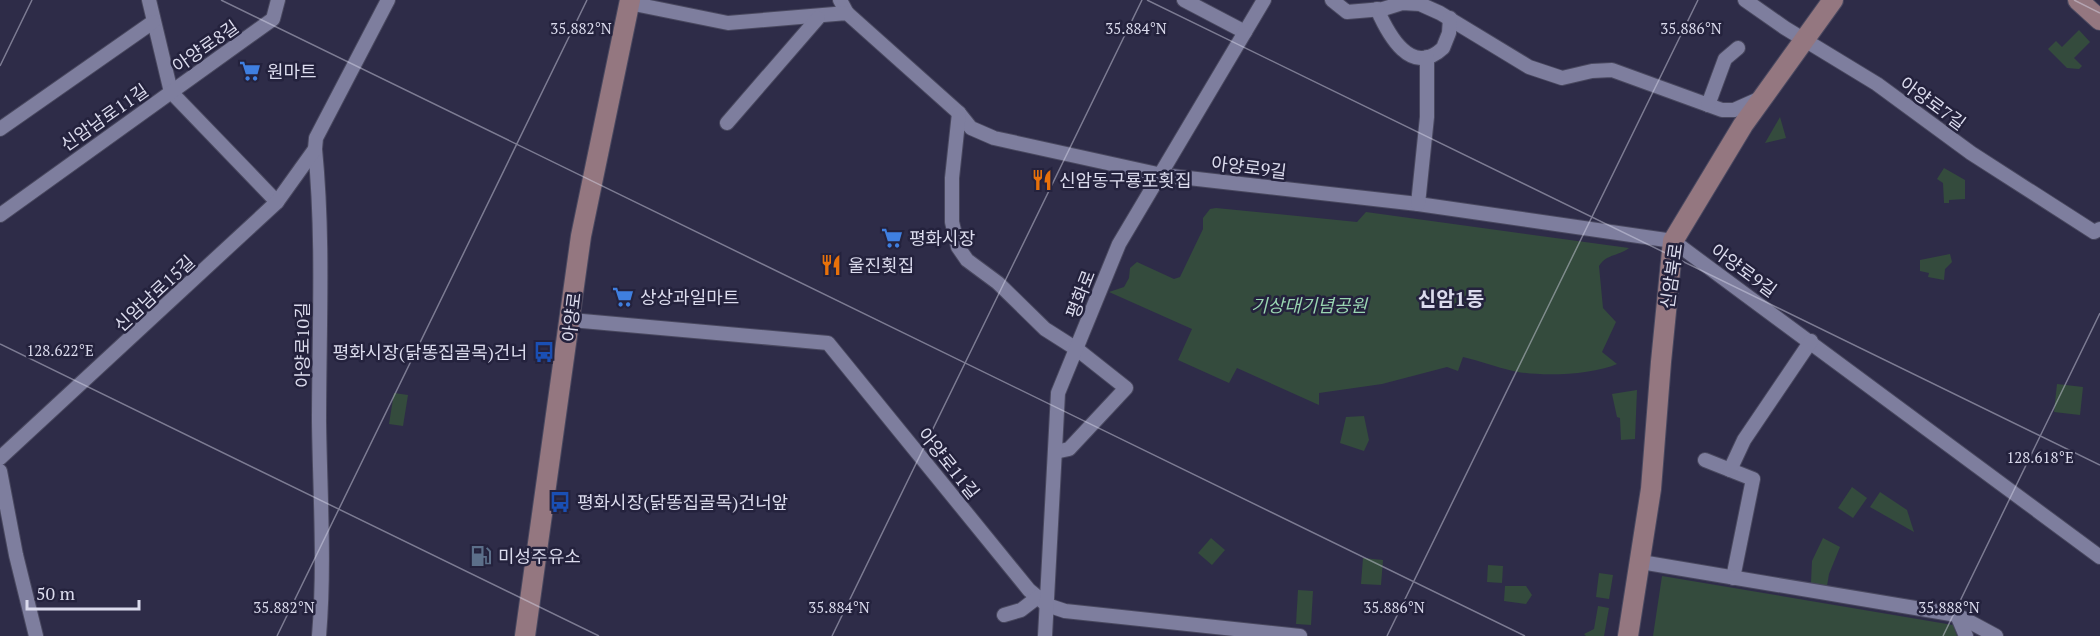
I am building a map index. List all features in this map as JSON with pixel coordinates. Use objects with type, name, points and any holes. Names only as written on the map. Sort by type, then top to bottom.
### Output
[{"type":"main road","name":"신암북로","points":[[1628,636],[1651,489],[1674,241],[1704,186],[1763,97],[1833,0]]},
{"type":"main road","points":[[2078,0],[2100,20]]},
{"type":"main road","name":"아양로","points":[[527,636],[583,225],[629,1]]},
{"type":"street","name":"신암남로11길","points":[[0,215],[171,92],[149,0]]},
{"type":"street","name":"아양로8길","points":[[171,92],[273,19],[278,0]]},
{"type":"street","name":"신암남로15길","points":[[0,458],[277,202],[315,149],[316,138],[388,0]]},
{"type":"street","points":[[629,1],[728,23],[818,18],[847,14],[840,0]]},
{"type":"street","points":[[1184,0],[1245,32]]},
{"type":"street","name":"평화로","points":[[1045,636],[1043,601],[1059,393],[1119,244],[1264,0]]},
{"type":"street","points":[[1332,0],[1347,12],[1377,9],[1402,3],[1420,4],[1450,18],[1529,67],[1562,78],[1592,71],[1612,70],[1722,110],[1734,110],[1763,97]]},
{"type":"street","name":"아양로7길","points":[[1745,0],[1877,84],[1971,153],[2094,232],[2100,229]]},
{"type":"street","points":[[1377,9],[1390,38],[1398,48],[1409,54],[1427,57],[1443,48],[1449,33],[1450,18]]},
{"type":"street","name":"아양로9길","points":[[847,14],[959,113],[971,128],[994,138],[1162,175],[1418,204],[1674,241],[1812,341],[2100,557]]},
{"type":"street","points":[[727,123],[818,18]]},
{"type":"street","points":[[0,129],[153,22]]},
{"type":"street","points":[[1708,105],[1725,59],[1738,48]]},
{"type":"street","points":[[1418,204],[1427,117],[1427,57]]},
{"type":"street","points":[[171,92],[277,202]]},
{"type":"street","points":[[959,113],[952,210],[958,247],[967,260],[998,283],[1045,329],[1078,350],[1126,388],[1069,449],[1054,452]]},
{"type":"street","name":"아양로10길","points":[[315,149],[320,205],[323,602],[319,633]]},
{"type":"street","name":"아양로11길","points":[[571,320],[828,343],[1029,590],[1043,601]]},
{"type":"street","points":[[1730,470],[1744,440],[1812,341]]},
{"type":"street","points":[[1705,460],[1753,480],[1733,578]]},
{"type":"street","points":[[0,471],[16,555],[36,636]]},
{"type":"street","points":[[1641,562],[1957,615],[1996,636]]},
{"type":"street","points":[[1004,615],[1043,601],[1065,611],[1300,636]]},
{"type":"street","points":[[1957,615],[1966,636]]},
{"type":"green space","points":[[2079,30],[2090,42],[2074,58],[2082,66],[2079,69],[2067,68],[2048,49],[2056,41],[2062,47]]},
{"type":"green space","points":[[1780,117],[1786,138],[1765,143]]},
{"type":"green space","points":[[1944,168],[1965,180],[1965,199],[1949,200],[1949,203],[1944,203],[1943,183],[1937,179]]},
{"type":"green space","name":"기상대기념공원","points":[[1210,209],[1357,222],[1366,212],[1629,248],[1605,259],[1599,266],[1603,308],[1616,322],[1602,352],[1617,364],[1580,373],[1537,374],[1513,371],[1463,357],[1458,371],[1447,367],[1382,384],[1319,393],[1319,405],[1237,368],[1229,383],[1178,360],[1192,329],[1109,292],[1124,287],[1129,278],[1130,268],[1137,262],[1174,279],[1180,277],[1203,229],[1203,218]]},
{"type":"green space","points":[[1950,254],[1952,262],[1945,269],[1944,280],[1928,277],[1929,273],[1920,271],[1920,260]]},
{"type":"green space","points":[[2057,384],[2083,387],[2080,415],[2054,412]]},
{"type":"green space","points":[[1637,390],[1635,439],[1621,440],[1620,418],[1617,417],[1612,394]]},
{"type":"green space","points":[[394,393],[408,395],[403,426],[389,424]]},
{"type":"green space","points":[[1364,416],[1369,440],[1364,451],[1340,443],[1346,417]]},
{"type":"green space","points":[[1852,487],[1867,498],[1853,518],[1838,508]]},
{"type":"green space","points":[[1880,492],[1907,510],[1914,532],[1870,507]]},
{"type":"green space","points":[[1211,538],[1225,550],[1212,565],[1198,553]]},
{"type":"green space","points":[[1823,538],[1840,547],[1829,574],[1827,586],[1811,583],[1812,561]]},
{"type":"green space","points":[[1363,558],[1383,560],[1381,585],[1361,584]]},
{"type":"green space","points":[[1488,565],[1503,566],[1502,583],[1487,582]]},
{"type":"green space","points":[[1599,573],[1613,575],[1609,599],[1596,597]]},
{"type":"green space","points":[[1662,576],[1953,625],[1957,636],[1653,636]]},
{"type":"green space","points":[[1505,586],[1526,586],[1532,595],[1526,604],[1504,601]]},
{"type":"green space","points":[[1298,590],[1313,591],[1311,625],[1296,624]]},
{"type":"green space","points":[[1598,606],[1609,608],[1604,636],[1586,636],[1584,634],[1594,629]]},
{"type":"place","name":"원마트","points":[[250,71]]},
{"type":"place","name":"신암동구룡포횟집","points":[[1042,180]]},
{"type":"place","name":"평화시장","points":[[892,238]]},
{"type":"place","name":"울진횟집","points":[[831,265]]},
{"type":"place","name":"상상과일마트","points":[[623,297]]},
{"type":"place","name":"평화시장(닭똥집골목)건너","points":[[544,352]]},
{"type":"place","name":"평화시장(닭똥집골목)건너앞","points":[[560,502]]},
{"type":"place","name":"미성주유소","points":[[481,556]]},
{"type":"district","name":"신암1동","points":[[1451,298]]}]
